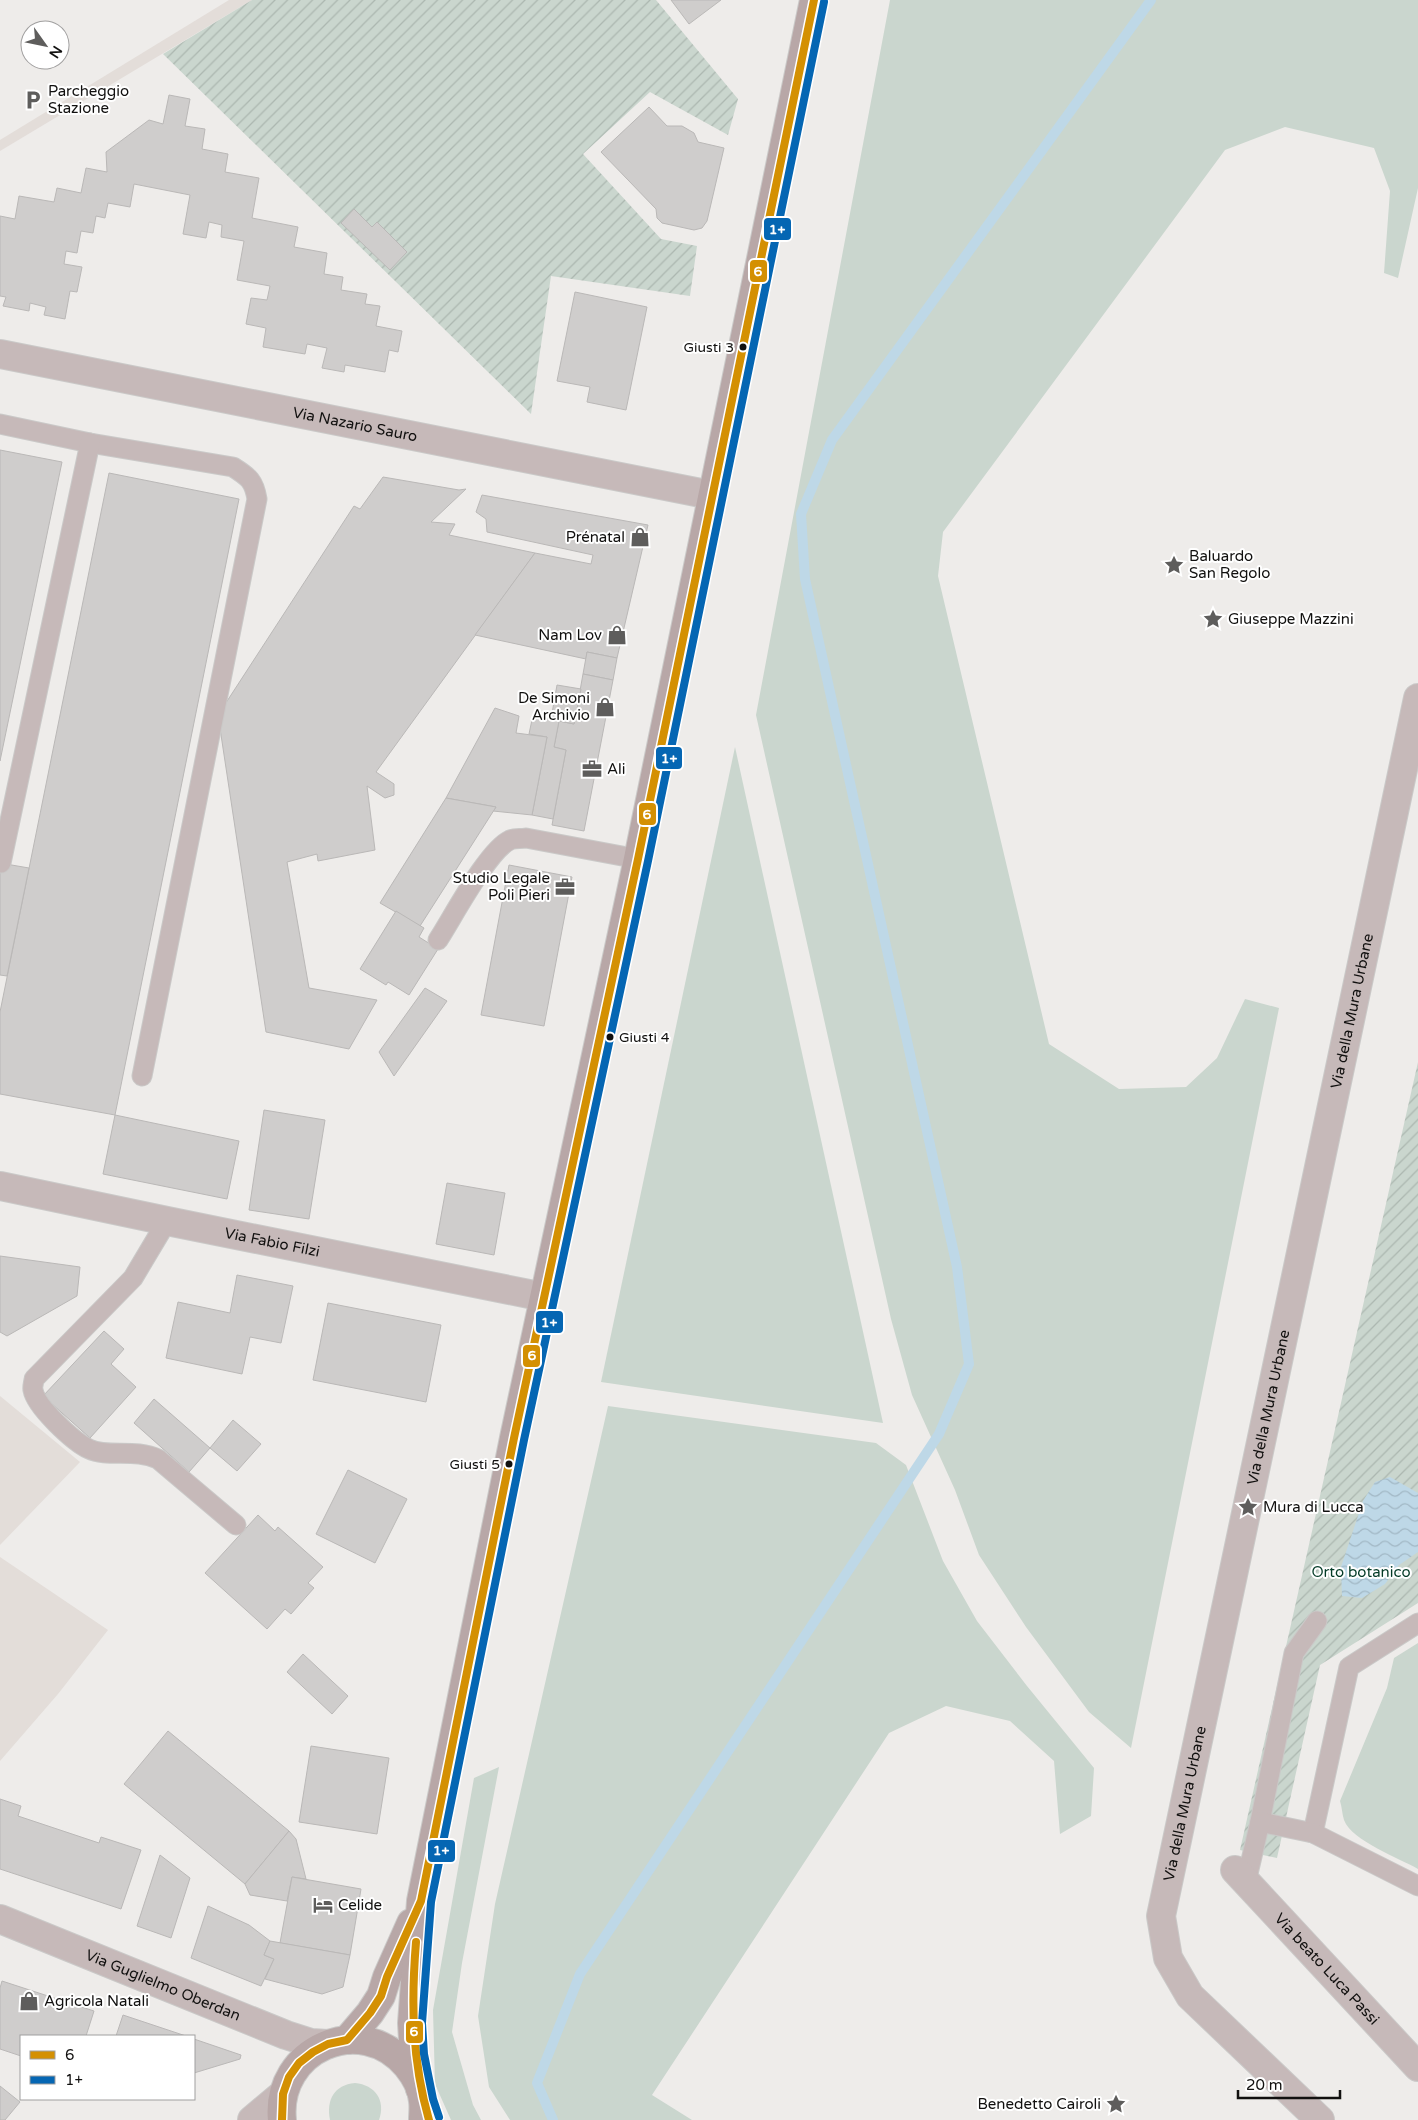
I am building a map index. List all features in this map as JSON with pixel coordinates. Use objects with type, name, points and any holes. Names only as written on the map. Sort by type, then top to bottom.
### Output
[{"type":"main road","points":[[424,2108],[414,2055],[412,2023],[420,1901],[514,1438],[638,859],[711,495],[814,0]]},
{"type":"main road","points":[[282,2107],[289,2077],[299,2063],[313,2052],[337,2042],[370,2013],[381,1996],[387,1977],[420,1901]]},
{"type":"main road","points":[[337,2042],[366,2041],[384,2047],[400,2057],[412,2072],[424,2108]]},
{"type":"street","name":"Via Nazario Sauro","points":[[0,354],[711,495]]},
{"type":"street","name":"Via della Mura Urbane","points":[[1320,2120],[1190,1996],[1168,1958],[1161,1916],[1418,698]]},
{"type":"street","name":"Via Fabio Filzi","points":[[0,1186],[544,1297]]},
{"type":"street","name":"Via beato Luca Passi","points":[[1241,1876],[1418,2067]]},
{"type":"street","name":"Via Guglielmo Oberdan","points":[[0,1919],[286,2035],[311,2043],[337,2042]]},
{"type":"street","points":[[252,2120],[282,2107]]},
{"type":"lane","points":[[0,424],[90,443],[233,467],[246,475],[254,485],[257,499],[142,1076]]},
{"type":"lane","points":[[1,863],[90,443]]},
{"type":"lane","points":[[438,940],[489,861],[498,849],[511,839],[526,838],[638,859]]},
{"type":"lane","points":[[167,1221],[133,1278],[34,1379],[32,1389],[38,1402],[52,1419],[80,1444],[90,1450],[146,1454],[158,1459],[236,1525]]},
{"type":"lane","points":[[1241,1876],[1260,1822],[1294,1653],[1317,1621]]},
{"type":"lane","points":[[1313,1833],[1349,1667],[1418,1623]]},
{"type":"lane","points":[[1260,1822],[1313,1833],[1418,1886]]},
{"type":"shaded area","points":[[229,0],[252,0],[0,151],[0,140]]},
{"type":"shaded area","points":[[0,1396],[80,1462],[0,1545]]},
{"type":"shaded area","points":[[0,1557],[108,1630],[58,1694],[0,1761]]},
{"type":"green space","points":[[252,0],[656,0],[738,99],[728,135],[650,92],[583,154],[661,239],[697,246],[690,296],[551,276],[531,414],[163,54]]},
{"type":"green space","points":[[890,0],[1418,0],[1418,188],[1398,278],[1384,273],[1390,191],[1374,148],[1285,127],[1225,150],[943,532],[938,576],[1049,1044],[1119,1089],[1186,1087],[1217,1058],[1245,999],[1279,1008],[1131,1748],[1089,1712],[1026,1627],[979,1555],[955,1490],[912,1395],[891,1319],[756,715]]},
{"type":"green space","points":[[735,747],[883,1423],[601,1382]]},
{"type":"green space","name":"Orto botanico","points":[[1418,1062],[1418,1603],[1320,1665],[1277,1858],[1240,1850]]},
{"type":"green space","points":[[608,1406],[876,1443],[906,1465],[943,1561],[977,1621],[1094,1768],[1091,1816],[1060,1834],[1054,1761],[1010,1721],[946,1706],[889,1733],[652,2095],[692,2120],[510,2120],[489,2087],[478,2016],[495,1904]]},
{"type":"green space","points":[[1418,1643],[1418,1869],[1356,1835],[1344,1820],[1340,1801],[1387,1688],[1394,1658]]},
{"type":"green space","points":[[499,1767],[462,1963],[452,2032],[473,2105],[481,2120],[451,2120],[435,2084],[433,2010],[474,1778]]},
{"type":"green space","points":[[355,2083],[368,2087],[377,2095],[381,2106],[379,2120],[330,2120],[329,2106],[333,2095],[342,2087]]},
{"type":"water","points":[[1390,1477],[1418,1493],[1418,1552],[1399,1565],[1385,1584],[1362,1598],[1342,1596],[1341,1567],[1363,1501],[1375,1482]]},
{"type":"building","points":[[671,0],[721,0],[689,24]]},
{"type":"building","points":[[169,95],[190,99],[185,126],[205,129],[202,149],[228,154],[225,172],[259,178],[252,218],[298,227],[294,247],[327,253],[324,274],[343,277],[341,290],[367,294],[365,304],[380,306],[376,326],[402,331],[398,352],[389,350],[385,372],[345,365],[344,372],[322,368],[327,348],[307,344],[305,354],[263,347],[266,328],[246,324],[251,298],[267,300],[270,286],[237,280],[244,241],[221,237],[222,225],[209,222],[206,238],[183,234],[190,195],[134,184],[130,207],[108,203],[105,218],[96,216],[93,233],[81,231],[77,253],[66,251],[64,264],[82,267],[77,292],[70,291],[65,319],[44,315],[46,307],[30,303],[29,311],[3,306],[6,297],[0,296],[0,216],[15,219],[19,196],[54,202],[57,188],[81,193],[86,168],[107,172],[106,152],[149,120],[163,124]]},
{"type":"building","points":[[649,107],[667,126],[682,126],[694,133],[698,142],[724,148],[707,221],[702,228],[694,230],[662,223],[657,218],[656,209],[601,152]]},
{"type":"building","points":[[354,209],[372,227],[377,222],[407,252],[390,270],[341,223]]},
{"type":"building","points":[[575,292],[647,307],[626,410],[587,402],[590,387],[557,381]]},
{"type":"building","points":[[0,450],[62,462],[0,761]]},
{"type":"building","points":[[109,473],[239,499],[115,1115],[0,1094],[0,1012]]},
{"type":"building","points":[[383,477],[459,490],[466,489],[431,522],[455,524],[449,535],[535,553],[376,772],[394,784],[394,795],[385,798],[367,786],[375,850],[318,861],[317,854],[287,862],[309,988],[377,1000],[349,1049],[266,1032],[218,715],[354,506],[360,509]]},
{"type":"building","points":[[482,495],[648,525],[617,658],[587,652],[586,659],[475,635],[535,553],[591,564],[593,555],[487,532],[486,519],[476,512]]},
{"type":"building","points":[[587,652],[617,658],[613,680],[583,674]]},
{"type":"building","points":[[583,674],[613,680],[584,831],[552,825],[566,750],[554,747],[559,721],[574,724]]},
{"type":"building","points":[[557,685],[581,689],[574,724],[559,721],[554,747],[566,750],[553,819],[532,815],[547,737],[529,734],[533,715],[551,719]]},
{"type":"building","points":[[495,708],[519,716],[516,733],[547,737],[532,815],[493,811],[496,807],[446,798]]},
{"type":"building","points":[[446,798],[496,807],[420,926],[380,903]]},
{"type":"building","points":[[0,863],[29,868],[7,976],[0,975]]},
{"type":"building","points":[[509,865],[572,877],[544,1026],[481,1015]]},
{"type":"building","points":[[396,911],[424,928],[419,937],[438,949],[409,995],[388,982],[386,985],[360,969]]},
{"type":"building","points":[[425,988],[447,1001],[394,1076],[379,1052]]},
{"type":"building","points":[[264,1110],[325,1120],[309,1219],[249,1210]]},
{"type":"building","points":[[115,1115],[239,1141],[227,1199],[103,1174]]},
{"type":"building","points":[[447,1183],[505,1193],[494,1255],[436,1244]]},
{"type":"building","points":[[0,1256],[80,1267],[77,1296],[7,1336],[0,1332]]},
{"type":"building","points":[[237,1275],[293,1286],[281,1343],[250,1337],[242,1374],[166,1358],[178,1302],[230,1313]]},
{"type":"building","points":[[328,1303],[441,1325],[426,1402],[313,1380]]},
{"type":"building","points":[[104,1331],[124,1349],[111,1364],[136,1387],[90,1438],[43,1396]]},
{"type":"building","points":[[154,1399],[210,1448],[189,1472],[134,1423]]},
{"type":"building","points":[[233,1420],[261,1444],[237,1471],[210,1448]]},
{"type":"building","points":[[348,1470],[407,1499],[375,1563],[316,1534]]},
{"type":"building","points":[[258,1515],[275,1531],[278,1527],[323,1567],[308,1583],[314,1588],[291,1614],[285,1609],[267,1629],[205,1573]]},
{"type":"building","points":[[303,1654],[348,1696],[332,1714],[287,1672]]},
{"type":"building","points":[[168,1731],[289,1831],[245,1884],[124,1784]]},
{"type":"building","points":[[311,1746],[389,1758],[377,1834],[299,1822]]},
{"type":"building","points":[[0,1799],[21,1806],[18,1816],[99,1843],[101,1837],[141,1850],[121,1909],[0,1869]]},
{"type":"building","points":[[289,1831],[296,1839],[306,1879],[292,1877],[287,1901],[250,1895],[245,1884]]},
{"type":"building","points":[[160,1855],[190,1878],[171,1938],[137,1926]]},
{"type":"building","points":[[292,1877],[361,1889],[350,1955],[280,1943]]},
{"type":"building","points":[[208,1906],[249,1925],[270,1941],[264,1955],[274,1959],[261,1986],[191,1958]]},
{"type":"building","points":[[270,1941],[350,1955],[343,1987],[322,1994],[265,1979],[274,1959],[264,1955]]},
{"type":"building","points":[[2,1981],[94,2011],[86,2035],[20,2035],[20,2056],[0,2049],[0,1988]]},
{"type":"building","points":[[123,2015],[183,2035],[116,2035]]},
{"type":"building","points":[[195,2039],[241,2055],[240,2059],[195,2073]]},
{"type":"building","points":[[0,2086],[20,2102],[5,2120],[0,2120]]},
{"type":"waterway","points":[[553,2120],[537,2083],[580,1974],[939,1434],[969,1364],[957,1267],[805,579],[801,514],[832,440],[1151,0]]},
{"type":"transit line","name":"6","points":[[282,2120],[283,2094],[289,2077],[299,2063],[313,2052],[328,2044],[347,2040],[370,2013],[381,1996],[387,1977],[421,1901],[514,1438],[638,859],[814,0]]},
{"type":"transit line","name":"1+","points":[[439,2117],[433,2099],[424,2054],[422,2023],[431,1902],[524,1440],[648,861],[824,2]]},
{"type":"transit line","name":"6","points":[[416,1942],[414,2032],[419,2076],[429,2120]]},
{"type":"place","name":"Parcheggio Stazione","points":[[33,100]]},
{"type":"place","name":"Giusti 3","points":[[743,347]]},
{"type":"place","name":"Prénatal","points":[[640,537]]},
{"type":"place","name":"Baluardo San Regolo","points":[[1174,565]]},
{"type":"place","name":"Giuseppe Mazzini","points":[[1213,619]]},
{"type":"place","name":"Nam Lov","points":[[617,635]]},
{"type":"place","name":"De Simoni Archivio","points":[[605,707]]},
{"type":"place","name":"Ali","points":[[592,769]]},
{"type":"place","name":"Studio Legale Poli Pieri","points":[[565,887]]},
{"type":"place","name":"Giusti 4","points":[[610,1037]]},
{"type":"place","name":"Giusti 5","points":[[509,1464]]},
{"type":"place","name":"Mura di Lucca","points":[[1248,1507]]},
{"type":"place","name":"Celide","points":[[323,1905]]},
{"type":"place","name":"Agricola Natali","points":[[29,2001]]},
{"type":"place","name":"Benedetto Cairoli","points":[[1116,2104]]}]
